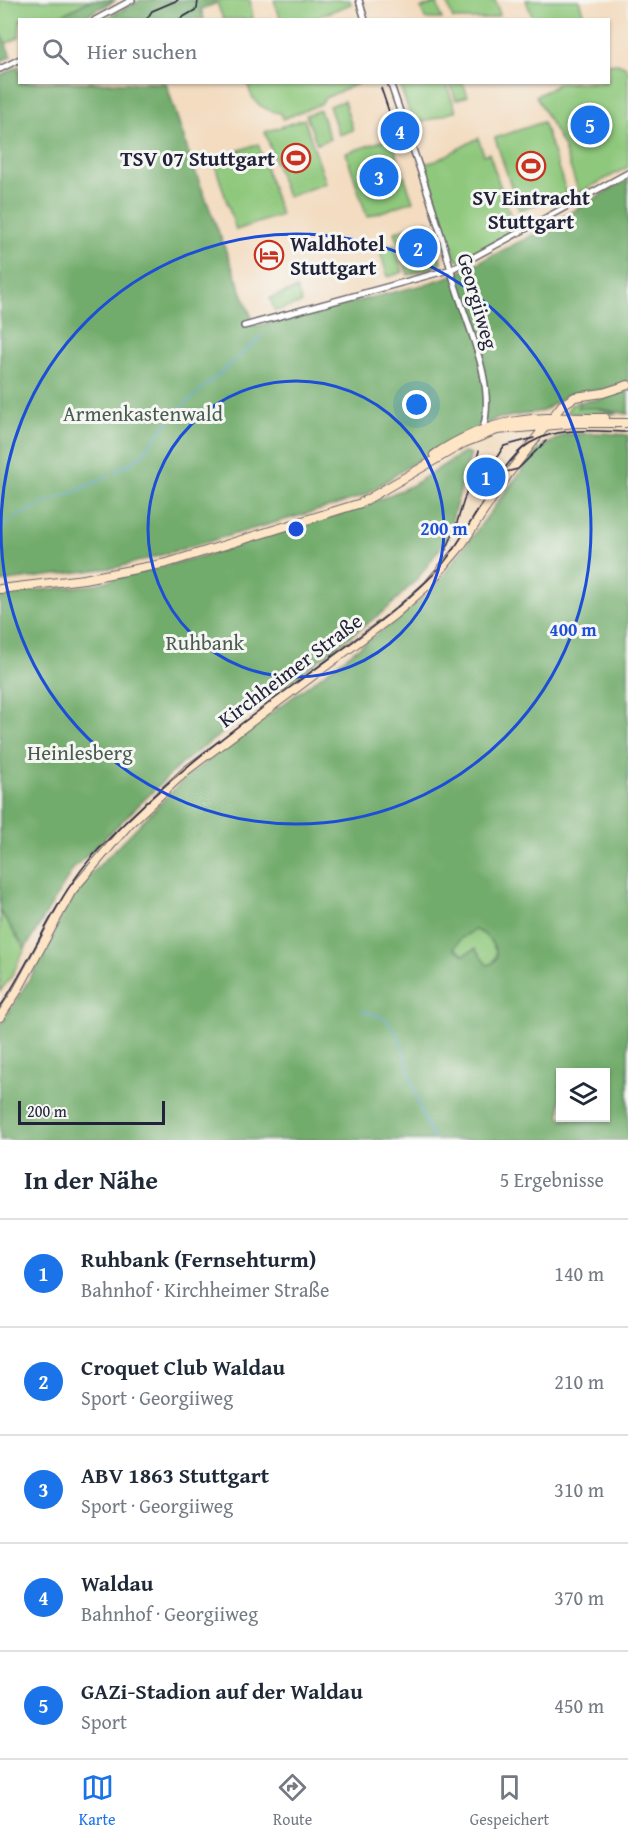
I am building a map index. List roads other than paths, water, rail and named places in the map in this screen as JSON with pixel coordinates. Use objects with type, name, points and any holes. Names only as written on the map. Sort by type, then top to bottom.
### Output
[{"type":"main road","name":"Kirchheimer Straße","points":[[0,1017],[21,985],[58,911],[105,849],[187,770],[394,615],[428,585],[460,547],[531,444],[569,400],[628,386]]},
{"type":"main road","points":[[0,589],[84,579],[167,563],[361,503],[475,438],[513,427],[549,422],[628,418]]},
{"type":"main road","points":[[402,481],[448,445],[483,428],[517,419],[549,422],[628,423]]},
{"type":"main road","points":[[513,427],[527,431],[531,444]]},
{"type":"main road","points":[[475,438],[483,428]]},
{"type":"street","points":[[99,18],[132,0]]},
{"type":"street","points":[[359,0],[364,18]]},
{"type":"street","points":[[0,69],[18,60]]},
{"type":"street","name":"Georgiiweg","points":[[391,84],[452,269],[484,379],[486,417],[483,428]]},
{"type":"street","points":[[244,326],[452,269],[628,173]]},
{"type":"waterway","points":[[116,471],[140,457],[175,413],[262,336]]},
{"type":"waterway","points":[[0,529],[11,520],[38,506],[110,475]]},
{"type":"waterway","points":[[363,1011],[385,1019],[393,1028],[406,1058],[421,1111],[435,1140]]},
{"type":"tram line","points":[[147,18],[152,11],[178,0]]},
{"type":"tram line","points":[[181,18],[197,9],[198,0]]},
{"type":"tram line","points":[[381,88],[403,153]]},
{"type":"tram line","points":[[0,1007],[57,906],[98,850],[196,759],[371,628],[434,574],[446,560],[493,485],[517,453],[530,443],[553,434],[578,431],[628,432]]},
{"type":"tram line","points":[[534,438],[504,446],[497,457],[499,467],[506,472],[518,469],[546,441]]},
{"type":"tram line","points":[[446,550],[455,529],[479,451]]},
{"type":"place","name":"GAZi-Stadion auf der Waldau","points":[[590,125]]},
{"type":"place","name":"Waldau","points":[[400,131]]},
{"type":"place","name":"TSV 07 Stuttgart","points":[[296,158]]},
{"type":"place","name":"SV Eintracht Stuttgart","points":[[531,166]]},
{"type":"place","name":"ABV 1863 Stuttgart","points":[[379,177]]},
{"type":"place","name":"Croquet Club Waldau","points":[[418,248]]},
{"type":"place","name":"Waldhotel Stuttgart","points":[[269,255]]},
{"type":"place","name":"Ruhbank (Fernsehturm)","points":[[486,477]]},
{"type":"park label","name":"Armenkastenwald","points":[[143,413]]},
{"type":"park label","name":"Ruhbank","points":[[205,642]]},
{"type":"park label","name":"Heinlesberg","points":[[80,752]]}]
